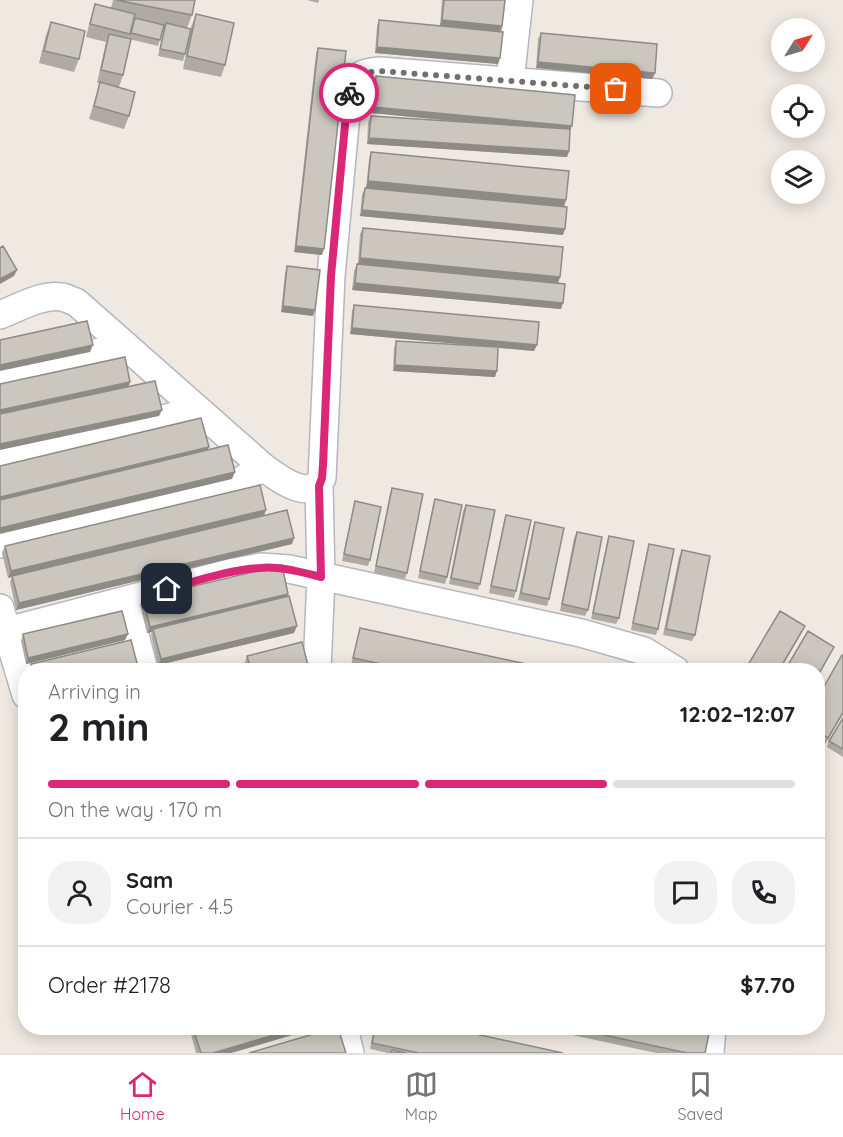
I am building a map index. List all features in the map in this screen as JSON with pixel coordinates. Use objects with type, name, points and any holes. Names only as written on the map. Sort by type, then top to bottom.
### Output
[{"type":"street","points":[[510,81],[519,0]]},
{"type":"street","points":[[317,663],[321,577],[319,486],[323,465],[331,276],[347,103],[355,80],[370,71],[380,71],[658,93]]},
{"type":"street","points":[[0,315],[47,298],[62,297],[76,302],[263,467],[294,486],[312,489],[319,486]]},
{"type":"street","points":[[0,375],[126,346]]},
{"type":"street","points":[[0,460],[198,410]]},
{"type":"street","points":[[0,544],[235,484],[263,467]]},
{"type":"street","points":[[18,669],[3,619],[126,600],[261,567],[289,569],[581,633],[644,651],[664,663]]},
{"type":"street","points":[[126,600],[142,663]]},
{"type":"street","points":[[346,1035],[350,1053]]},
{"type":"street","points":[[710,1053],[711,1035]]},
{"type":"building","points":[[116,0],[195,0],[192,15]]},
{"type":"building","points":[[444,0],[505,0],[502,26],[442,20]]},
{"type":"building","points":[[95,4],[135,14],[130,34],[90,24]]},
{"type":"building","points":[[196,14],[234,23],[225,65],[187,56]]},
{"type":"building","points":[[135,18],[164,25],[160,40],[131,33]]},
{"type":"building","points":[[379,20],[503,32],[500,58],[377,47]]},
{"type":"building","points":[[51,22],[85,31],[79,59],[44,51]]},
{"type":"building","points":[[166,23],[191,29],[185,54],[160,49]]},
{"type":"building","points":[[541,33],[657,44],[655,73],[538,62]]},
{"type":"building","points":[[109,34],[131,39],[123,75],[101,70]]},
{"type":"building","points":[[318,48],[346,51],[324,249],[296,246]]},
{"type":"building","points":[[376,76],[575,95],[572,126],[373,107]]},
{"type":"building","points":[[100,82],[135,92],[129,116],[94,106]]},
{"type":"building","points":[[371,116],[570,129],[569,151],[369,138]]},
{"type":"building","points":[[371,152],[569,171],[566,200],[368,181]]},
{"type":"building","points":[[365,188],[567,207],[565,229],[362,210]]},
{"type":"building","points":[[363,228],[563,247],[560,277],[360,258]]},
{"type":"building","points":[[3,246],[17,270],[0,279],[0,248]]},
{"type":"building","points":[[357,264],[565,284],[563,303],[355,283]]},
{"type":"building","points":[[287,266],[320,270],[315,310],[283,306]]},
{"type":"building","points":[[354,305],[539,322],[537,345],[352,328]]},
{"type":"building","points":[[87,321],[93,345],[0,365],[0,340]]},
{"type":"building","points":[[396,341],[498,347],[497,371],[395,365]]},
{"type":"building","points":[[125,357],[130,382],[0,410],[0,384]]},
{"type":"building","points":[[155,381],[162,410],[0,444],[0,414]]},
{"type":"building","points":[[201,418],[209,447],[0,497],[0,466]]},
{"type":"building","points":[[228,445],[235,472],[0,528],[0,500]]},
{"type":"building","points":[[260,485],[266,510],[11,571],[5,546]]},
{"type":"building","points":[[392,488],[423,494],[407,573],[376,566]]},
{"type":"building","points":[[435,499],[462,505],[447,577],[420,571]]},
{"type":"building","points":[[355,501],[381,507],[370,560],[344,554]]},
{"type":"building","points":[[466,505],[495,510],[480,584],[451,578]]},
{"type":"building","points":[[287,510],[294,538],[19,603],[12,576]]},
{"type":"building","points":[[506,515],[531,520],[516,591],[491,586]]},
{"type":"building","points":[[535,522],[564,528],[549,599],[521,593]]},
{"type":"building","points":[[577,532],[602,537],[588,610],[562,604]]},
{"type":"building","points":[[609,536],[634,541],[619,618],[593,613]]},
{"type":"building","points":[[649,544],[674,549],[658,629],[633,623]]},
{"type":"building","points":[[682,550],[710,556],[695,635],[666,629]]},
{"type":"building","points":[[282,565],[288,594],[150,627],[143,598]]},
{"type":"building","points":[[289,596],[297,626],[161,659],[153,629]]},
{"type":"building","points":[[122,611],[128,634],[28,658],[23,634]]},
{"type":"building","points":[[780,611],[805,626],[783,663],[749,663]]},
{"type":"building","points":[[360,628],[522,663],[376,663],[353,658]]},
{"type":"building","points":[[808,631],[834,647],[825,663],[789,663]]},
{"type":"building","points":[[131,640],[137,663],[35,663]]},
{"type":"building","points":[[302,642],[307,663],[249,663],[247,656]]},
{"type":"building","points":[[842,655],[843,712],[828,738],[825,736],[825,685]]},
{"type":"building","points":[[843,718],[843,749],[829,741]]},
{"type":"building","points":[[195,1035],[273,1035],[213,1053],[201,1053]]},
{"type":"building","points":[[310,1035],[340,1035],[346,1053],[249,1053]]},
{"type":"building","points":[[374,1035],[480,1035],[563,1053],[419,1053],[372,1043]]},
{"type":"building","points":[[604,1035],[709,1035],[705,1053],[687,1053]]},
{"type":"way so far","points":[[349,93],[355,80],[370,71],[616,89]]},
{"type":"route","points":[[167,589],[261,567],[289,569],[321,577],[319,486],[323,465],[331,276],[349,93]]}]
